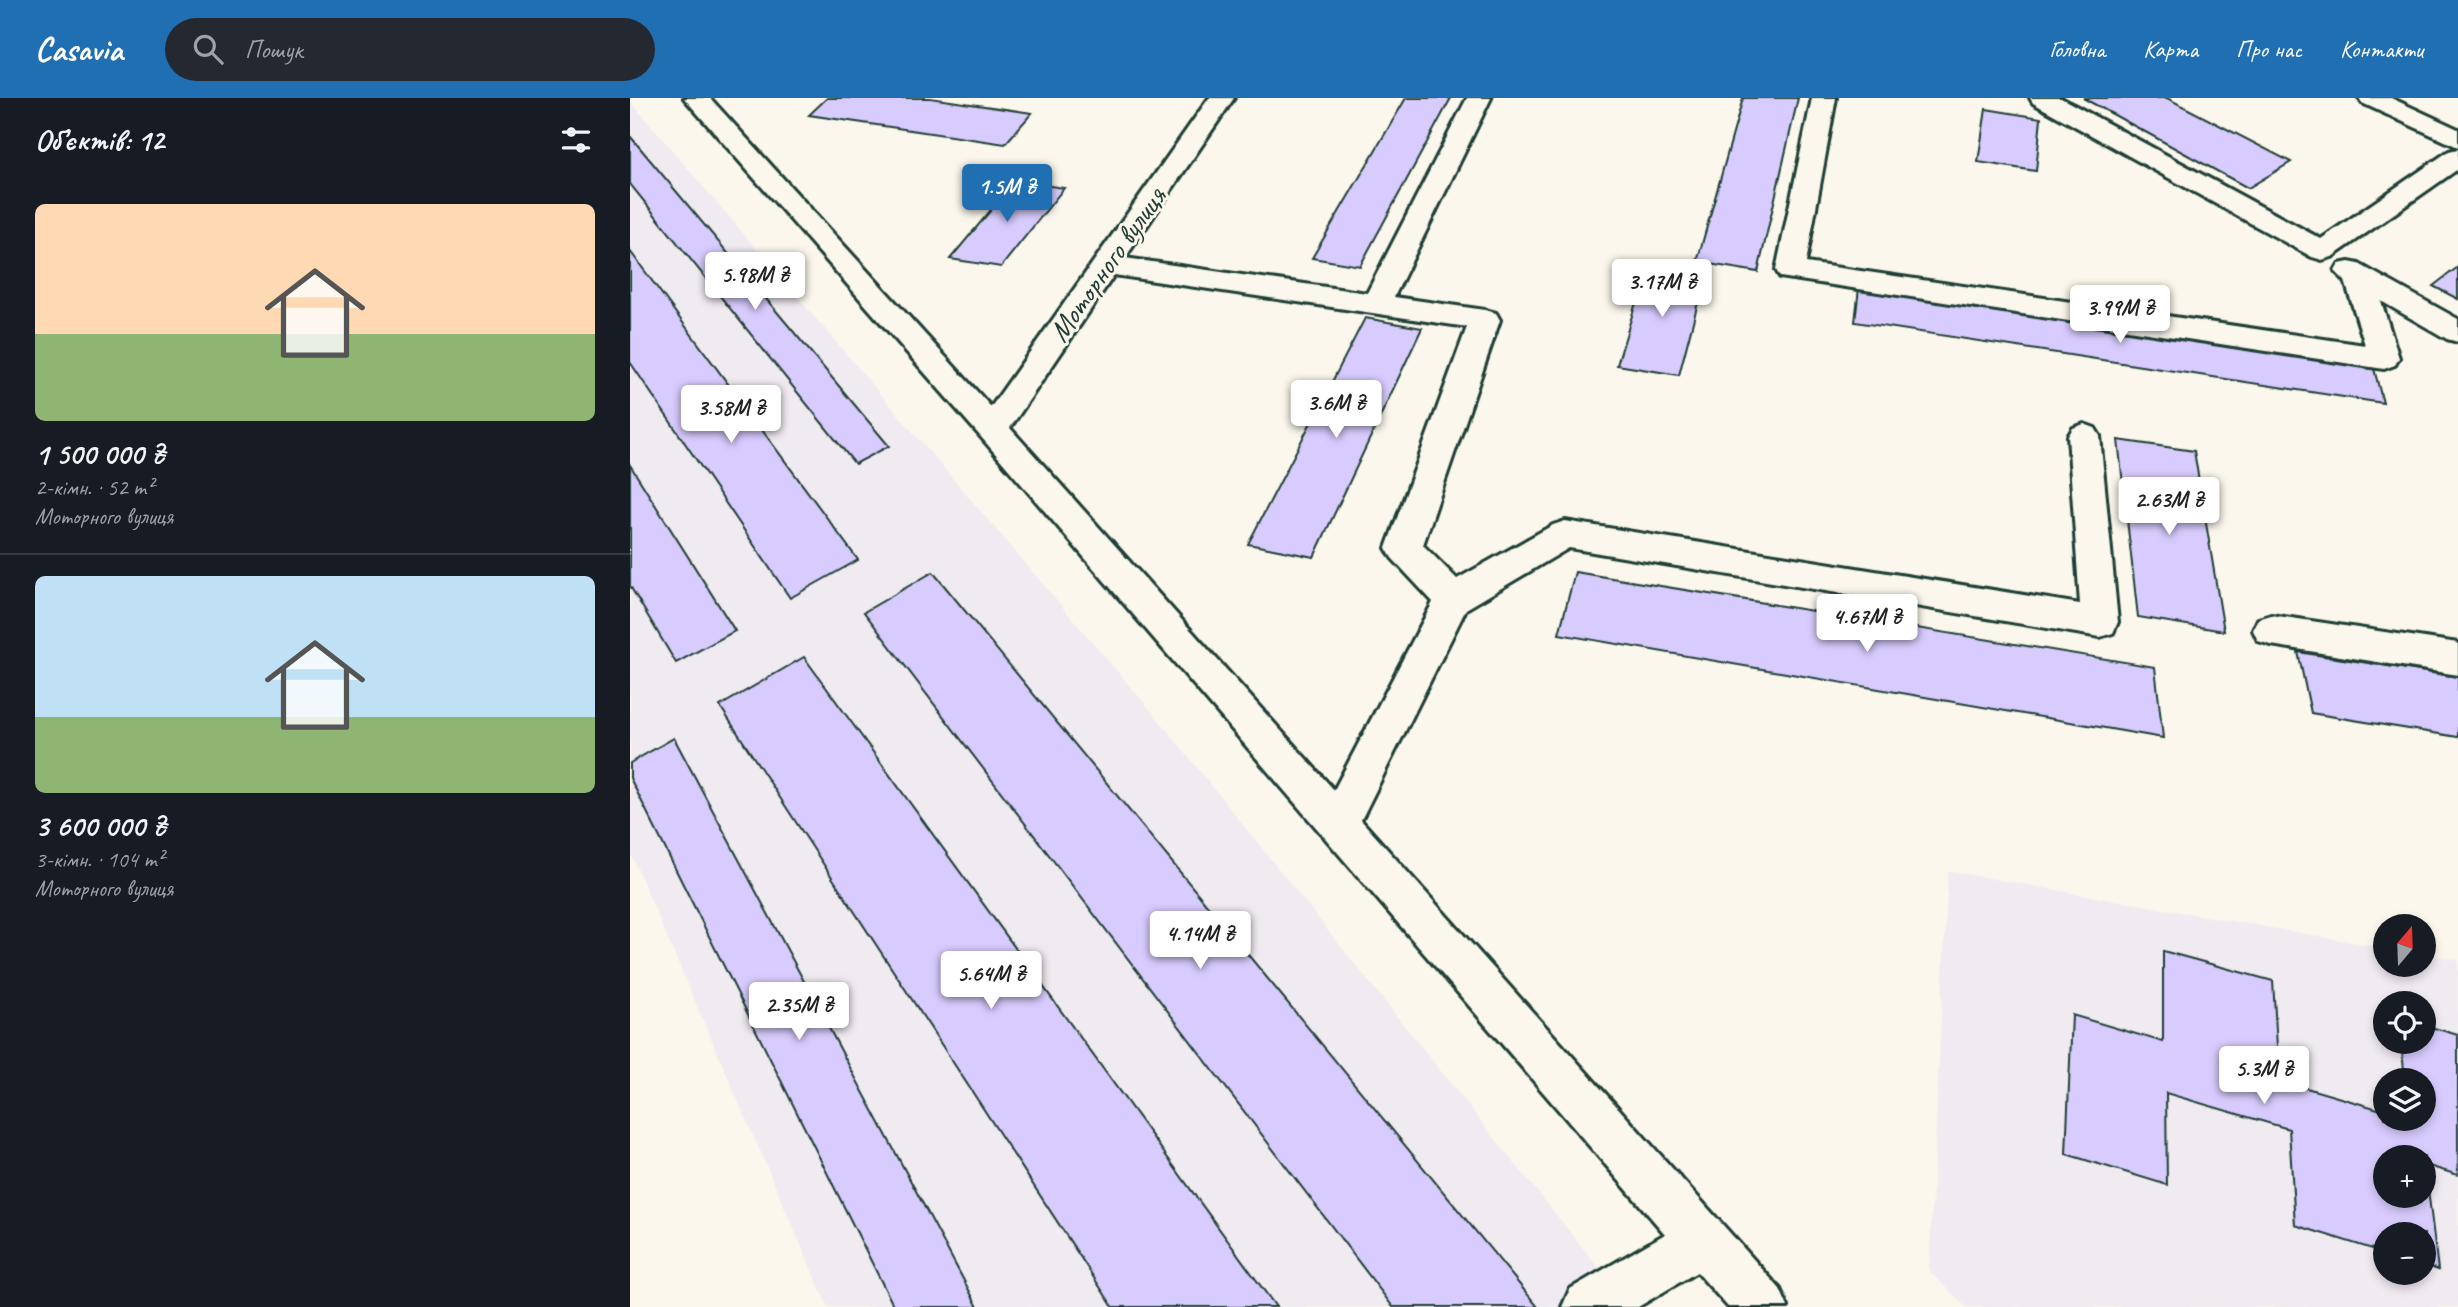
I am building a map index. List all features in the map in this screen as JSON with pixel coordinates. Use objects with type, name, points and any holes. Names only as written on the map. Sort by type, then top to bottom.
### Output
[{"type":"street","points":[[696,98],[992,429],[1762,1307]]},
{"type":"street","name":"Моторного вулиця","points":[[992,429],[1222,98]]},
{"type":"street","points":[[1377,304],[1479,98]]},
{"type":"street","points":[[1824,98],[1790,270],[2384,358],[2359,279]]},
{"type":"street","points":[[2042,98],[2322,251],[2359,279],[2458,332]]},
{"type":"street","points":[[2371,98],[2458,139]]},
{"type":"street","points":[[2322,251],[2458,156]]},
{"type":"street","points":[[1107,265],[1485,320],[1404,548],[1453,599]]},
{"type":"street","points":[[1338,823],[1453,599],[1565,534],[2099,622],[2084,436]]},
{"type":"street","points":[[2271,630],[2458,660]]},
{"type":"street","points":[[1588,1307],[1703,1240]]},
{"type":"shaded area","points":[[630,101],[1158,719],[1630,1307],[828,1307],[630,852]]},
{"type":"shaded area","points":[[1948,871],[2373,946],[2373,977],[2436,977],[2436,956],[2458,960],[2458,1307],[1966,1307],[1929,1271]]},
{"type":"building","points":[[827,98],[930,98],[1032,113],[1005,144],[809,115]]},
{"type":"building","points":[[1406,98],[1451,98],[1360,266],[1312,258]]},
{"type":"building","points":[[1743,98],[1798,98],[1758,272],[1697,262]]},
{"type":"building","points":[[2083,98],[2167,98],[2291,162],[2248,188]]},
{"type":"building","points":[[1986,109],[2041,118],[2036,171],[1978,162]]},
{"type":"building","points":[[630,136],[889,446],[855,464],[630,184]]},
{"type":"building","points":[[1015,181],[1064,188],[1001,267],[950,259]]},
{"type":"building","points":[[630,251],[858,560],[790,598],[630,362]]},
{"type":"building","points":[[1648,263],[1706,272],[1679,375],[1617,365]]},
{"type":"building","points":[[2458,267],[2458,299],[2433,286]]},
{"type":"building","points":[[1859,288],[2373,365],[2383,403],[1855,322]]},
{"type":"building","points":[[1365,318],[1422,328],[1314,557],[1248,544]]},
{"type":"building","points":[[2118,440],[2194,451],[2224,631],[2138,617]]},
{"type":"building","points":[[630,465],[735,631],[676,663],[630,586]]},
{"type":"building","points":[[933,572],[1538,1307],[1393,1307],[864,612]]},
{"type":"building","points":[[1575,572],[2155,667],[2163,738],[1559,634]]},
{"type":"building","points":[[2298,652],[2458,677],[2458,737],[2311,713]]},
{"type":"building","points":[[804,657],[1276,1307],[1113,1307],[720,706]]},
{"type":"building","points":[[674,738],[978,1307],[894,1307],[630,778],[630,763]]},
{"type":"building","points":[[2163,951],[2273,981],[2279,1080],[2373,1107],[2373,1131],[2436,1131],[2436,1068],[2404,1068],[2402,1054],[2436,1054],[2436,1029],[2458,1035],[2458,1175],[2436,1168],[2436,1145],[2373,1145],[2373,1208],[2430,1208],[2432,1222],[2373,1222],[2373,1249],[2295,1225],[2289,1129],[2166,1093],[2167,1185],[2066,1154],[2072,1015],[2163,1042]]}]
